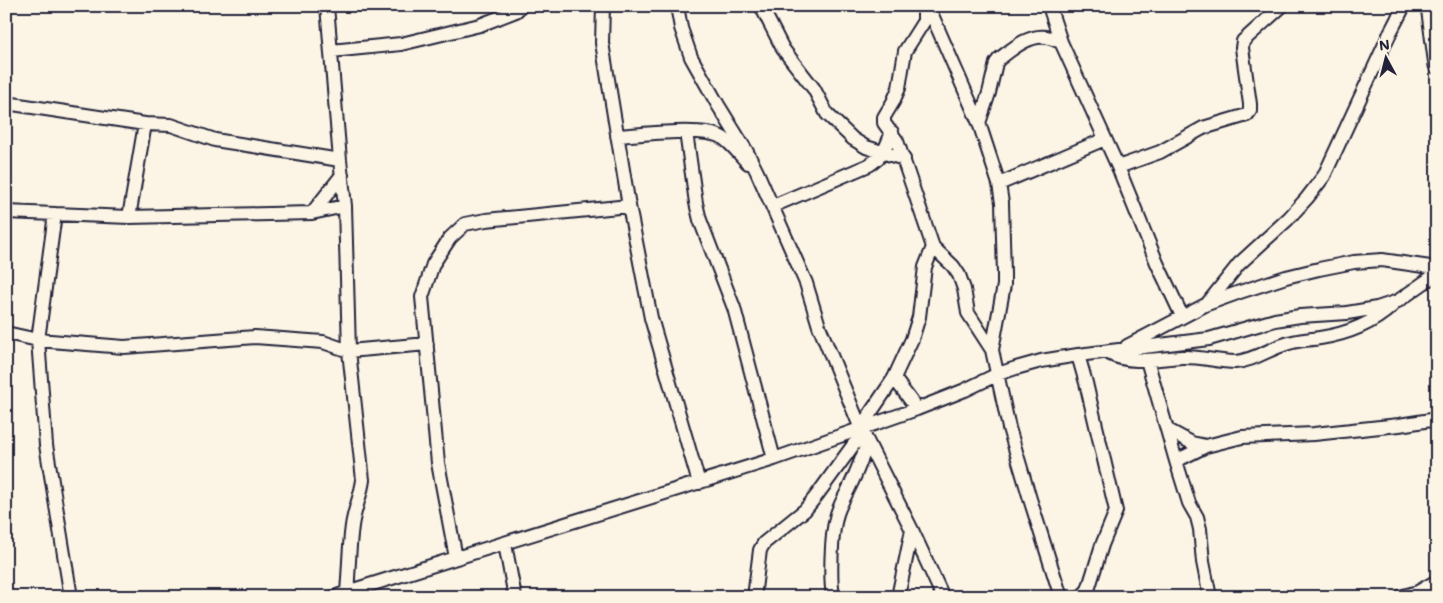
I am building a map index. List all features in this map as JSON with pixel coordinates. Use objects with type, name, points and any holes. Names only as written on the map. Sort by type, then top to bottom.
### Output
[{"type":"street","points":[[327,6],[345,206],[349,351],[363,480],[362,493],[352,526],[341,594],[774,459],[865,434],[998,374],[1041,361],[1209,339],[1275,320],[1300,316],[1347,313],[1377,308],[1398,301]]},
{"type":"street","points":[[331,51],[410,42],[480,25],[516,11],[521,6]]},
{"type":"street","points":[[602,6],[602,43],[629,206],[651,318],[699,483]]},
{"type":"street","points":[[677,6],[681,28],[691,57],[747,152],[773,206],[806,283],[819,326],[865,434],[943,597]]},
{"type":"street","points":[[761,6],[783,49],[814,89],[827,114],[853,139],[866,147],[904,159]]},
{"type":"street","points":[[924,6],[924,20],[905,51],[899,88],[884,117],[884,123],[897,141],[933,247],[953,266],[959,275],[964,289],[968,313],[992,350],[1009,428],[1061,597]]},
{"type":"street","points":[[928,6],[979,123],[999,184],[1002,203],[1004,285],[992,350]]},
{"type":"street","points":[[1049,6],[1061,42],[1106,139],[1157,263],[1182,316]]},
{"type":"street","points":[[1118,168],[1160,152],[1203,128],[1247,115],[1250,111],[1250,104],[1242,48],[1243,41],[1282,6]]},
{"type":"street","points":[[1207,304],[1239,264],[1288,219],[1308,198],[1324,176],[1404,6]]},
{"type":"street","points":[[1429,6],[1437,66]]},
{"type":"street","points":[[979,123],[996,63],[999,59],[1027,40],[1034,38],[1044,37],[1061,42]]},
{"type":"street","points":[[6,103],[145,124],[171,125],[215,140],[340,160]]},
{"type":"street","points":[[129,217],[145,124]]},
{"type":"street","points":[[617,136],[686,132],[712,133],[723,138],[757,172]]},
{"type":"street","points":[[686,132],[698,212],[734,308],[774,459]]},
{"type":"street","points":[[773,206],[878,160],[884,152],[892,132]]},
{"type":"street","points":[[999,184],[1106,139]]},
{"type":"street","points":[[312,213],[342,175]]},
{"type":"street","points":[[6,212],[129,217],[312,213],[345,206]]},
{"type":"street","points":[[456,558],[438,463],[422,297],[433,264],[450,238],[465,224],[486,220],[629,206]]},
{"type":"street","points":[[55,214],[38,340],[46,445],[71,597]]},
{"type":"street","points":[[833,597],[833,534],[836,518],[840,505],[858,468],[869,413],[894,378],[912,339],[919,317],[925,268],[933,247]]},
{"type":"street","points":[[1112,351],[1207,304],[1286,277],[1354,262],[1382,260],[1437,268]]},
{"type":"street","points":[[1112,351],[1117,357],[1147,360],[1189,356],[1236,362],[1247,360],[1287,343],[1344,333],[1381,316],[1398,301],[1437,273]]},
{"type":"street","points":[[6,333],[38,340],[124,346],[255,337],[323,342],[349,351],[427,344]]},
{"type":"street","points":[[1078,356],[1116,511],[1102,545],[1088,590],[1084,595],[1078,597]]},
{"type":"street","points":[[1147,360],[1189,504],[1197,517],[1210,597]]},
{"type":"street","points":[[894,378],[917,409]]},
{"type":"street","points":[[1176,461],[1206,446],[1242,437],[1314,434],[1437,419]]},
{"type":"street","points":[[1168,430],[1192,443],[1206,446]]},
{"type":"street","points":[[754,597],[760,550],[764,543],[805,510],[854,444],[865,434]]},
{"type":"street","points":[[898,597],[912,530]]},
{"type":"street","points":[[505,544],[515,597]]},
{"type":"street","points":[[1418,592],[1437,580]]},
{"type":"street","points":[[1400,597],[1418,592],[1437,592]]}]
